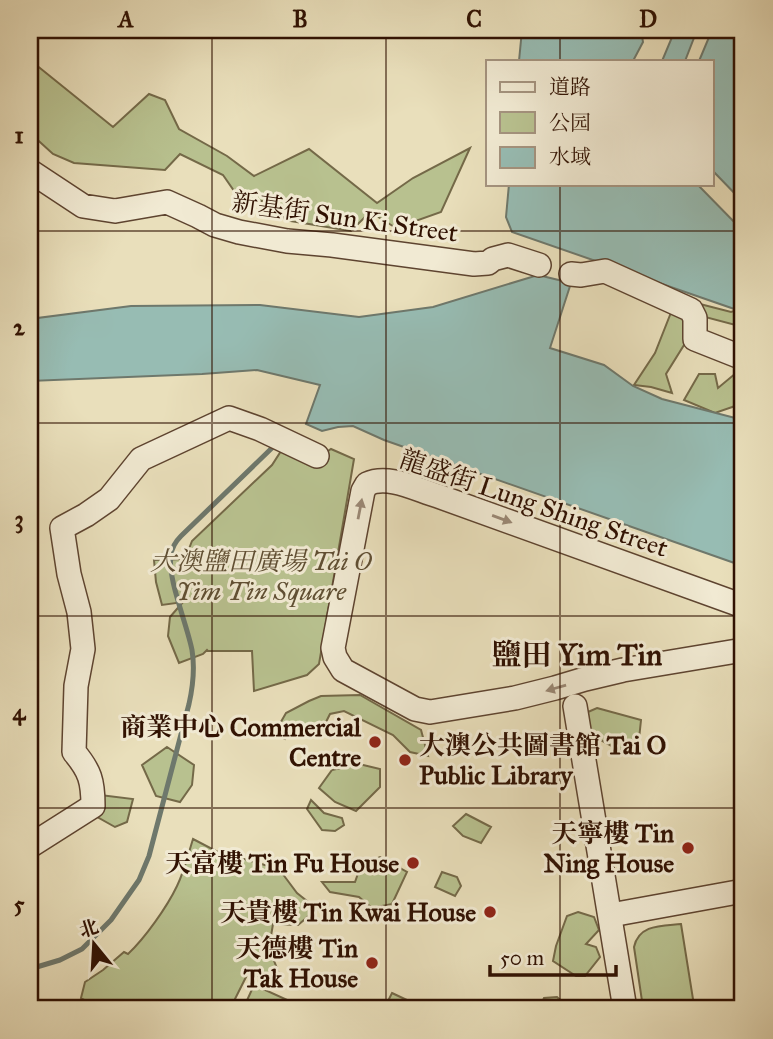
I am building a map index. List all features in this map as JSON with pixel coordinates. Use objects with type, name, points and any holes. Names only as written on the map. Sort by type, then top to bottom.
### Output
[{"type":"street","name":"新基街 Sun Ki Street","points":[[30,171],[83,206],[115,211],[167,202],[215,225],[286,241],[474,264],[488,263],[493,258],[508,255],[539,265]]},
{"type":"street","points":[[571,274],[605,271],[691,310],[695,318],[695,339],[743,358]]},
{"type":"street","points":[[30,846],[93,806],[93,787],[86,766],[74,752],[76,686],[83,649],[79,612],[69,574],[62,528],[109,499],[141,459],[229,418],[260,429],[317,456]]},
{"type":"street","name":"龍盛街 Lung Shing Street","points":[[740,606],[438,496],[391,481],[377,480],[368,484],[363,491],[333,648],[343,670],[415,709],[430,712],[515,698],[623,670],[742,650]]},
{"type":"street","points":[[575,706],[625,1009]]},
{"type":"street","points":[[611,915],[743,891]]},
{"type":"green space","points":[[30,60],[113,127],[149,94],[165,100],[179,129],[227,156],[254,176],[309,149],[377,203],[413,178],[470,148],[441,212],[396,228],[370,212],[351,231],[285,220],[277,203],[239,198],[223,175],[180,154],[165,170],[74,163],[53,154],[30,133]]},
{"type":"green space","points":[[700,304],[731,312],[743,308],[743,327],[705,317]]},
{"type":"green space","points":[[672,310],[689,317],[689,328],[684,345],[666,374],[672,393],[634,385],[655,353]]},
{"type":"green space","points":[[742,368],[743,406],[741,404],[715,413],[684,400],[699,374],[715,374],[718,388]]},
{"type":"green space","name":"大澳鹽田廣場 Tai O Yim Tin Square","points":[[283,448],[315,460],[331,449],[354,459],[319,664],[307,675],[254,691],[252,651],[207,650],[179,663],[168,636],[170,617],[183,602],[162,605],[154,560],[185,559],[192,541],[272,465]]},
{"type":"green space","points":[[360,695],[421,730],[428,756],[410,752],[393,735],[344,711],[330,714],[321,732],[293,725],[285,739],[274,734],[286,713],[309,701],[321,696]]},
{"type":"green space","points":[[597,708],[641,720],[639,739],[623,752],[589,734],[588,712]]},
{"type":"green space","points":[[167,747],[194,765],[192,785],[180,802],[156,796],[142,765]]},
{"type":"green space","points":[[359,764],[380,769],[380,787],[356,811],[335,802],[319,788],[332,770]]},
{"type":"green space","points":[[100,795],[133,799],[127,822],[115,827],[92,814]]},
{"type":"green space","points":[[311,800],[324,813],[342,818],[344,825],[335,831],[322,830],[307,809]]},
{"type":"green space","points":[[466,814],[491,827],[481,843],[463,836],[453,826]]},
{"type":"green space","points":[[193,839],[235,861],[237,857],[279,869],[297,893],[317,909],[298,925],[273,924],[269,948],[278,971],[261,977],[248,973],[230,1009],[90,1009],[88,1002],[81,998],[85,982],[124,952],[128,954],[148,931],[177,886]]},
{"type":"green space","points":[[380,857],[407,872],[392,904],[372,908],[359,897],[330,892],[322,882],[355,882],[361,865]]},
{"type":"green space","points":[[442,872],[457,877],[461,886],[455,896],[435,887]]},
{"type":"green space","points":[[578,912],[594,917],[599,930],[586,944],[596,947],[600,957],[585,976],[576,976],[553,961],[567,916]]},
{"type":"green space","points":[[681,924],[693,999],[685,1009],[647,1009],[642,1001],[634,947],[637,939],[646,930]]},
{"type":"green space","points":[[254,985],[307,1009],[243,1009]]},
{"type":"green space","points":[[392,993],[426,1009],[403,1009],[387,1003]]},
{"type":"green space","points":[[557,997],[568,1009],[539,1009],[544,998]]},
{"type":"water","points":[[522,30],[641,30],[643,42],[634,60],[519,60]]},
{"type":"water","points":[[675,30],[697,30],[685,60],[662,60]]},
{"type":"water","points":[[712,30],[743,30],[743,202],[714,172],[714,60],[699,60]]},
{"type":"water","points":[[509,186],[699,186],[743,231],[743,312],[512,232],[506,217]]},
{"type":"water","points":[[538,275],[571,283],[550,348],[604,365],[633,386],[662,399],[743,420],[743,566],[384,440],[353,426],[322,431],[306,424],[320,385],[257,370],[30,381],[30,319],[131,306],[260,305],[359,317],[433,307]]},
{"type":"waterway","points":[[30,969],[60,960],[82,949],[111,920],[139,880],[149,856],[192,684],[192,650],[172,576],[172,549],[181,536],[274,446]]},
{"type":"place","name":"商業中心 Commercial Centre","points":[[375,742]]},
{"type":"place","name":"大澳公共圖書館 Tai O Public Library","points":[[405,760]]},
{"type":"place","name":"天寧樓 Tin Ning House","points":[[688,848]]},
{"type":"place","name":"天富樓 Tin Fu House","points":[[413,863]]},
{"type":"place","name":"天貴樓 Tin Kwai House","points":[[490,912]]},
{"type":"place","name":"天德樓 Tin Tak House","points":[[372,963]]},
{"type":"district","name":"鹽田 Yim Tin","points":[[577,655]]}]
